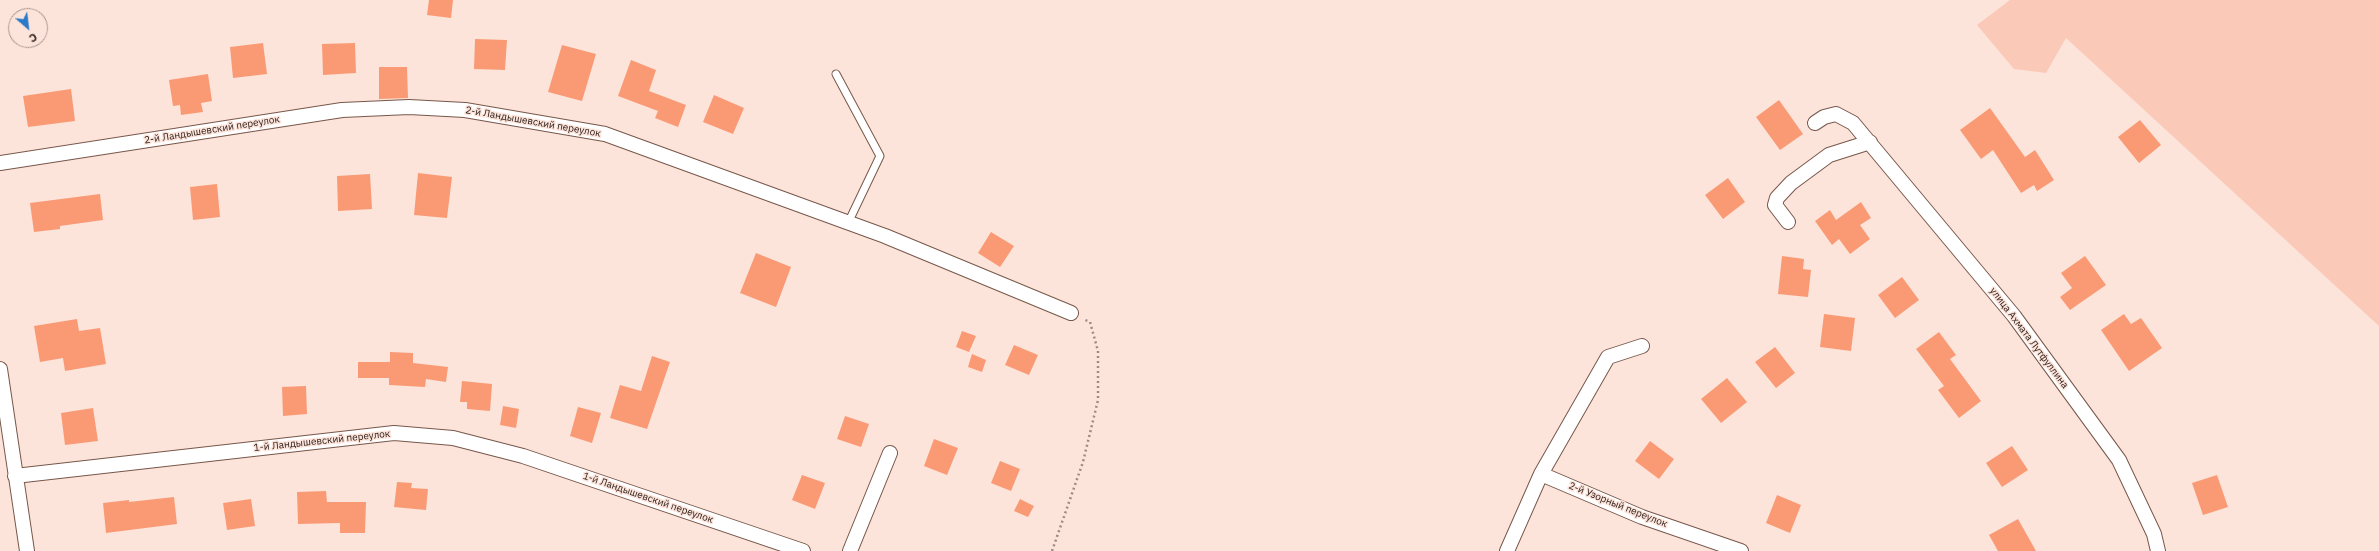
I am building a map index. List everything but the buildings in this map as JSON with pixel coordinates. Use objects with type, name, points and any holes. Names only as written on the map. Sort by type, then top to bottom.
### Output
[{"type":"street","name":"2-й Ландышевский переулок","points":[[0,163],[342,110],[409,107],[465,110],[605,134],[885,236],[1072,314]]},
{"type":"street","name":"улица Ахмата Лутфуллина","points":[[1814,123],[1824,117],[1836,114],[1853,123],[2014,316],[2119,460],[2154,534],[2158,551]]},
{"type":"street","points":[[1788,222],[1775,205],[1777,198],[1791,183],[1829,155],[1870,142]]},
{"type":"street","points":[[1507,551],[1541,474],[1608,357],[1642,346]]},
{"type":"street","points":[[0,369],[27,551]]},
{"type":"street","name":"1-й Ландышевский переулок","points":[[15,476],[394,433],[453,438],[523,456],[803,551]]},
{"type":"street","points":[[850,551],[890,453]]},
{"type":"street","name":"2-й Узорный переулок","points":[[1541,474],[1642,517],[1741,551]]},
{"type":"lane","points":[[836,74],[880,156],[848,223]]},
{"type":"path","points":[[1052,551],[1083,462],[1098,400],[1098,351],[1090,322],[1072,314]]},
{"type":"shaded area","points":[[2010,0],[2379,0],[2379,326],[2066,38],[2046,73],[2014,69],[1977,25]]}]
